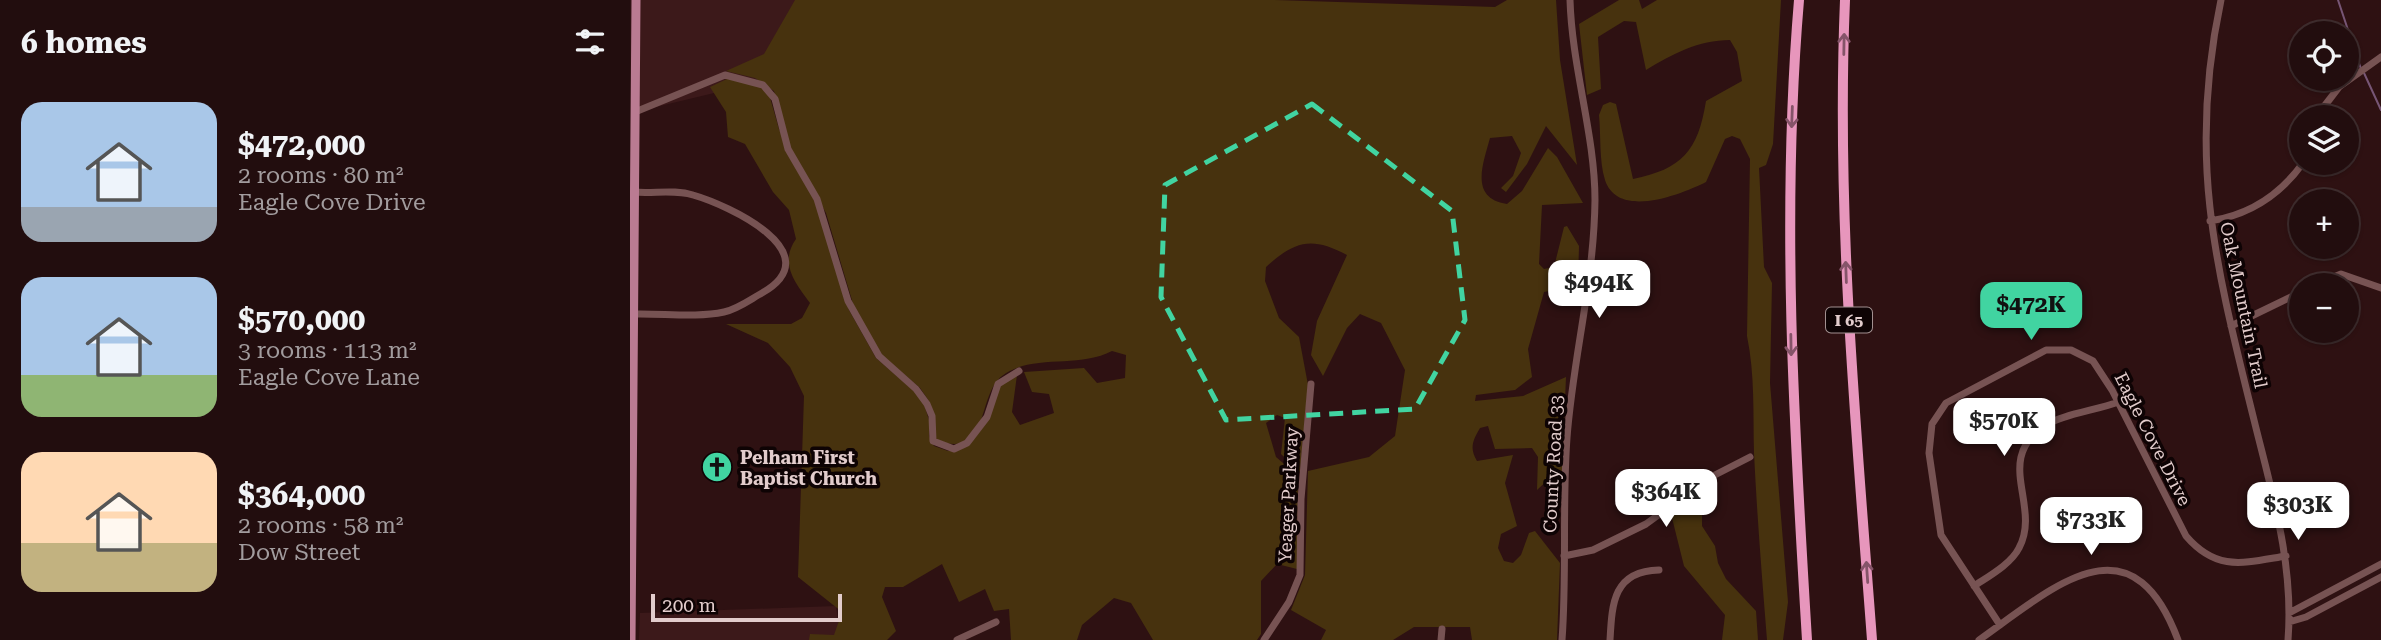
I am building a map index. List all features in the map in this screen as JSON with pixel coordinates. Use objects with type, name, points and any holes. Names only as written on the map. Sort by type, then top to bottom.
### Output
[{"type":"highway","points":[[1799,0],[1791,146],[1790,292],[1807,640]]},
{"type":"highway","name":"I 65","points":[[1845,0],[1843,143],[1847,288],[1872,640]]},
{"type":"main road","points":[[631,640],[632,113],[636,0]]},
{"type":"street","name":"County Road 33","points":[[1562,640],[1567,439],[1590,290],[1595,200],[1592,160],[1576,72],[1570,0]]},
{"type":"street","name":"Oak Mountain Trail","points":[[2221,0],[2206,112],[2210,221],[2231,326],[2286,556],[2288,640]]},
{"type":"street","points":[[2325,105],[2339,87],[2381,57]]},
{"type":"street","points":[[632,113],[725,75],[757,83],[768,89],[775,99],[788,149],[820,206],[848,301],[878,356],[916,389],[927,404],[932,416],[932,438],[937,444],[954,449],[967,443],[987,417],[998,384],[1019,370]]},
{"type":"street","points":[[2210,221],[2247,211],[2286,185],[2293,175]]},
{"type":"street","points":[[632,191],[682,192],[727,209],[775,237],[781,246],[784,266],[783,275],[777,282],[724,312],[632,314]]},
{"type":"street","points":[[2359,280],[2381,288]]},
{"type":"street","points":[[2231,326],[2289,298]]},
{"type":"street","name":"Eagle Cove Drive","points":[[2000,625],[1941,536],[1934,504],[1929,453],[1932,424],[1946,403],[2046,351],[2071,350],[2093,361],[2118,402],[2186,536],[2200,553],[2222,563],[2286,556]]},
{"type":"street","name":"Yeager Parkway","points":[[1264,640],[1289,602],[1300,575],[1301,499],[1311,384]]},
{"type":"street","points":[[1974,586],[1996,572],[2019,549],[2027,523],[2018,460],[2028,440],[2047,424],[2118,402]]},
{"type":"street","points":[[1564,556],[1593,550],[1646,524],[1709,478],[1750,457]]},
{"type":"street","points":[[2289,618],[2381,565]]},
{"type":"street","points":[[1610,640],[1612,604],[1617,589],[1639,575],[1660,570]]},
{"type":"street","points":[[1979,640],[2072,579],[2092,572],[2111,570],[2134,575],[2152,589],[2166,610],[2178,640]]},
{"type":"street","points":[[2289,618],[2306,617],[2381,577]]},
{"type":"street","points":[[957,640],[969,638],[996,622]]},
{"type":"street","points":[[1441,640],[1442,629]]},
{"type":"highlighted area","points":[[1312,104],[1452,211],[1465,320],[1415,409],[1226,420],[1161,297],[1165,185]]},
{"type":"shaded area","points":[[632,0],[801,0],[785,76],[635,112]]},
{"type":"shaded area","points":[[795,0],[1275,0],[1495,7],[1507,0],[1556,0],[1560,60],[1577,165],[1546,126],[1527,164],[1506,192],[1501,188],[1513,176],[1521,153],[1512,136],[1490,138],[1482,178],[1487,195],[1495,201],[1507,204],[1522,191],[1548,148],[1557,157],[1583,203],[1542,205],[1539,264],[1544,269],[1554,267],[1564,227],[1567,226],[1579,246],[1578,285],[1544,292],[1528,349],[1532,377],[1515,390],[1476,395],[1475,401],[1523,396],[1566,377],[1562,471],[1555,473],[1537,490],[1538,457],[1532,448],[1495,449],[1488,426],[1480,428],[1473,448],[1477,461],[1513,455],[1505,483],[1517,526],[1501,534],[1498,548],[1504,561],[1513,563],[1521,555],[1529,533],[1535,531],[1560,563],[1557,640],[1472,640],[1470,627],[1414,627],[1393,640],[1321,640],[1326,630],[1291,610],[1305,575],[1308,471],[1369,457],[1395,436],[1405,370],[1381,323],[1360,314],[1347,328],[1323,376],[1311,355],[1317,321],[1347,255],[1323,245],[1304,244],[1286,251],[1266,267],[1265,281],[1279,318],[1299,337],[1308,385],[1300,472],[1281,454],[1285,418],[1277,415],[1266,423],[1276,457],[1298,476],[1297,569],[1277,564],[1261,581],[1261,634],[1257,640],[1153,640],[1131,603],[1114,598],[1082,625],[1077,640],[1011,640],[1009,609],[994,611],[985,589],[959,602],[942,564],[903,587],[885,587],[882,597],[896,631],[887,640],[809,640],[810,634],[834,635],[842,612],[798,577],[804,396],[790,367],[768,343],[726,324],[791,324],[802,318],[810,303],[794,280],[789,265],[791,248],[796,239],[789,210],[773,192],[745,144],[728,137],[726,112],[710,87],[729,78],[761,86],[769,94],[779,129],[821,214],[849,310],[876,358],[915,392],[924,404],[929,420],[929,436],[934,446],[948,451],[959,450],[972,441],[987,422],[1000,384],[1017,375],[1012,412],[1020,425],[1054,413],[1049,394],[1032,392],[1024,372],[1084,368],[1097,383],[1125,378],[1126,355],[1112,351],[1085,359],[1041,363],[1014,369],[1002,376],[994,386],[980,424],[966,442],[953,444],[935,440],[929,401],[920,388],[882,355],[854,307],[826,213],[788,144],[774,91],[755,78],[726,71],[764,54]]},
{"type":"shaded area","points":[[1619,0],[1639,0],[1642,9],[1657,0],[1781,0],[1773,144],[1766,165],[1759,168],[1764,267],[1772,283],[1770,383],[1788,602],[1783,640],[1767,640],[1758,523],[1752,380],[1747,336],[1750,159],[1740,139],[1732,136],[1725,139],[1706,182],[1667,197],[1636,201],[1623,199],[1612,192],[1605,180],[1601,156],[1599,115],[1603,105],[1610,102],[1616,104],[1633,179],[1664,170],[1676,163],[1685,155],[1698,133],[1706,101],[1742,81],[1737,52],[1730,40],[1707,42],[1676,53],[1646,70],[1636,22],[1624,21],[1598,37],[1601,89],[1587,95],[1579,24]]},
{"type":"shaded area","points":[[1703,488],[1707,491],[1708,499],[1702,509],[1702,526],[1715,546],[1718,563],[1726,579],[1756,611],[1758,640],[1722,640],[1725,615],[1684,566],[1671,514]]},
{"type":"shaded area","points":[[836,606],[841,640],[639,640],[640,613]]},
{"type":"waterway","points":[[2338,0],[2361,69]]},
{"type":"waterway","points":[[2364,73],[2381,110]]},
{"type":"place","name":"Pelham First Baptist Church","points":[[717,467]]}]
